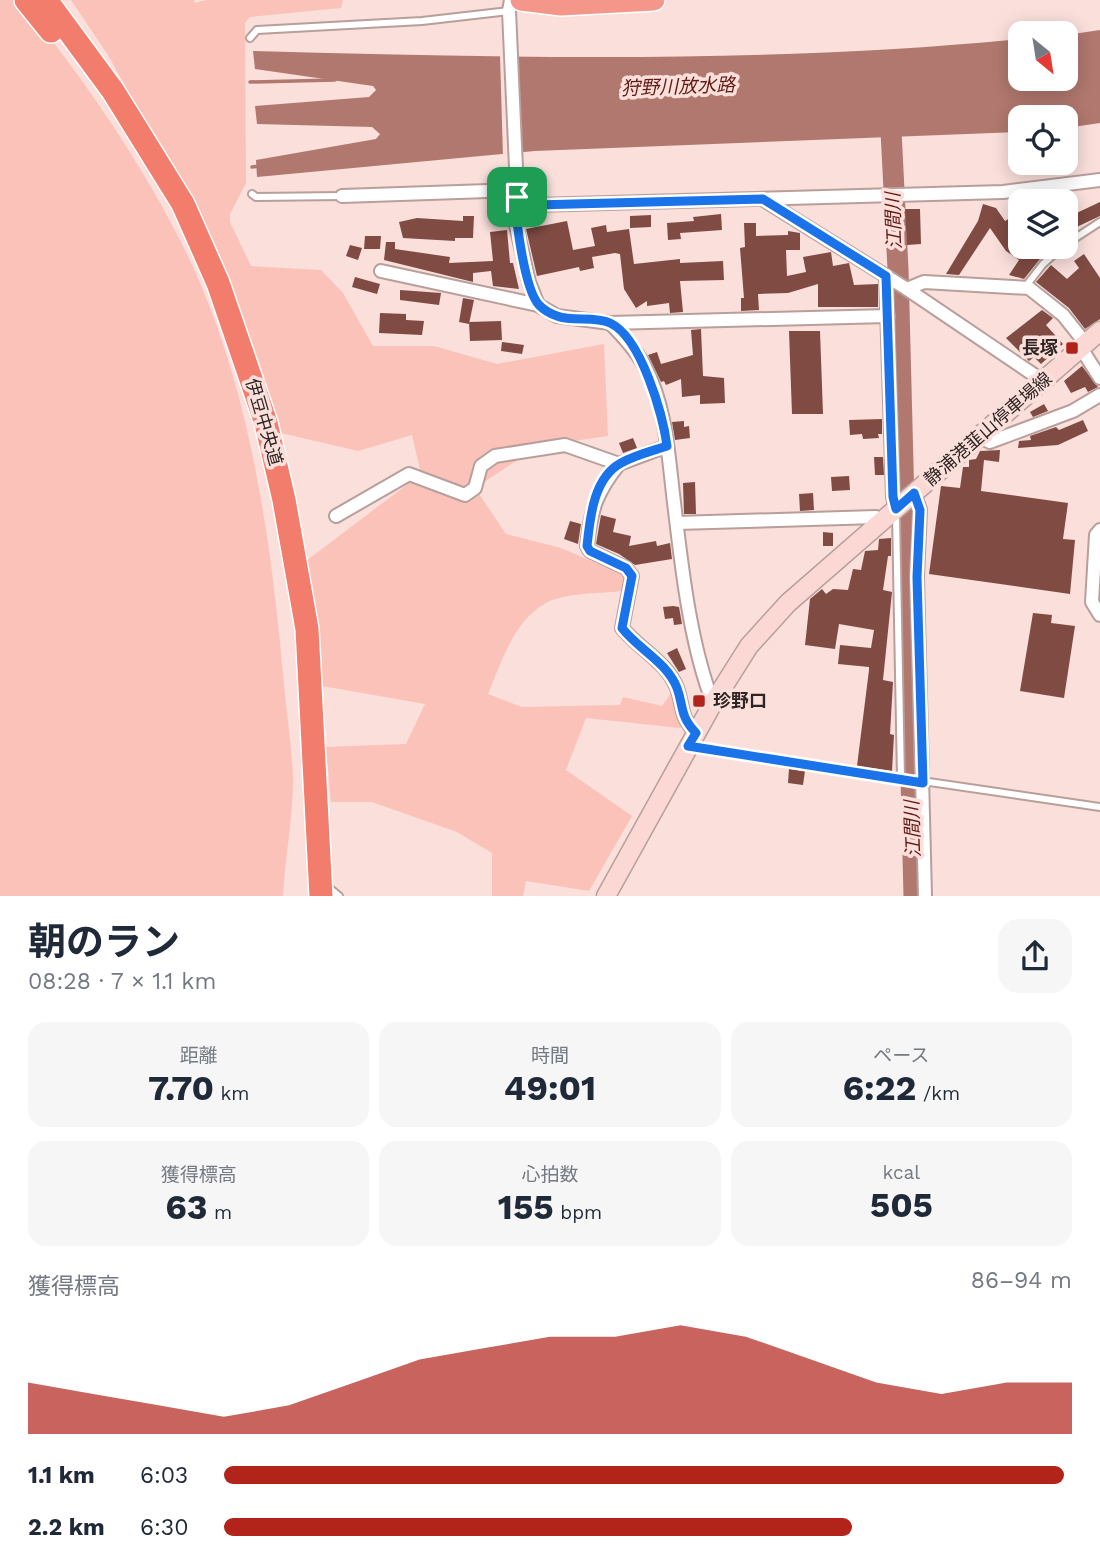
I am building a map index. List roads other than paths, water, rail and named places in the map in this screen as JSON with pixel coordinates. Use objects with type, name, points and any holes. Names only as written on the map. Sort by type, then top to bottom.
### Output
[{"type":"highway","points":[[26,0],[107,90]]},
{"type":"highway","name":"伊豆中央道","points":[[39,0],[107,90]]},
{"type":"highway","name":"伊豆中央道","points":[[46,0],[107,90],[160,178],[194,244],[212,285],[260,423],[277,492],[302,648],[318,889]]},
{"type":"highway","points":[[56,0],[103,69],[107,90]]},
{"type":"highway","points":[[513,9],[654,0]]},
{"type":"main road","name":"静浦港韮山停車場線","points":[[606,896],[713,703],[748,646],[788,603],[1100,331]]},
{"type":"street","points":[[513,9],[517,189],[515,221],[529,282],[538,305]]},
{"type":"street","points":[[342,196],[517,189],[535,205],[1003,192],[1100,180]]},
{"type":"street","points":[[763,199],[888,277],[1043,381]]},
{"type":"street","points":[[382,271],[538,305],[557,316],[610,323],[887,316]]},
{"type":"street","points":[[888,277],[893,497],[901,505],[920,510],[917,577],[920,782],[925,896]]},
{"type":"street","points":[[906,289],[924,282],[1026,288],[1035,292],[1063,316],[1100,378]]},
{"type":"street","points":[[610,323],[633,347],[645,367],[664,420],[701,674],[713,703]]},
{"type":"street","points":[[979,437],[990,442],[1073,411],[1100,395]]},
{"type":"street","points":[[336,516],[409,474],[465,495],[475,488],[481,466],[495,456],[565,445],[618,464]]},
{"type":"street","points":[[667,446],[618,464],[601,486],[591,509],[587,546],[590,551],[626,568],[632,576],[622,628],[663,668],[677,689],[680,708],[692,740]]},
{"type":"street","points":[[677,523],[876,517],[901,505]]},
{"type":"street","points":[[1100,530],[1096,535],[1092,602],[1100,615]]},
{"type":"lane","points":[[250,38],[257,30],[422,21],[513,9]]},
{"type":"lane","points":[[252,194],[256,197],[342,196]]},
{"type":"lane","points":[[1078,236],[1100,222]]},
{"type":"lane","points":[[1026,288],[1049,259]]},
{"type":"lane","points":[[901,505],[903,779]]},
{"type":"lane","points":[[692,740],[920,782],[1100,807]]},
{"type":"lane","points":[[318,889],[331,891],[339,896]]},
{"type":"water","name":"狩野川放水路","points":[[1100,30],[1100,123],[1078,126],[1078,105],[1008,105],[1008,132],[535,151],[257,177],[256,160],[376,139],[380,134],[372,127],[257,124],[255,106],[369,97],[376,90],[373,86],[255,69],[253,51],[541,57],[733,56],[925,47],[1008,40],[1008,91],[1078,91],[1078,33]]},
{"type":"waterway","points":[[250,82],[335,80]]},
{"type":"waterway","name":"江間川","points":[[890,111],[898,269],[914,896]]},
{"type":"waterway","points":[[252,167],[261,166]]},
{"type":"place","name":"長塚","points":[[1072,348]]},
{"type":"place","name":"珍野口","points":[[699,701]]}]
